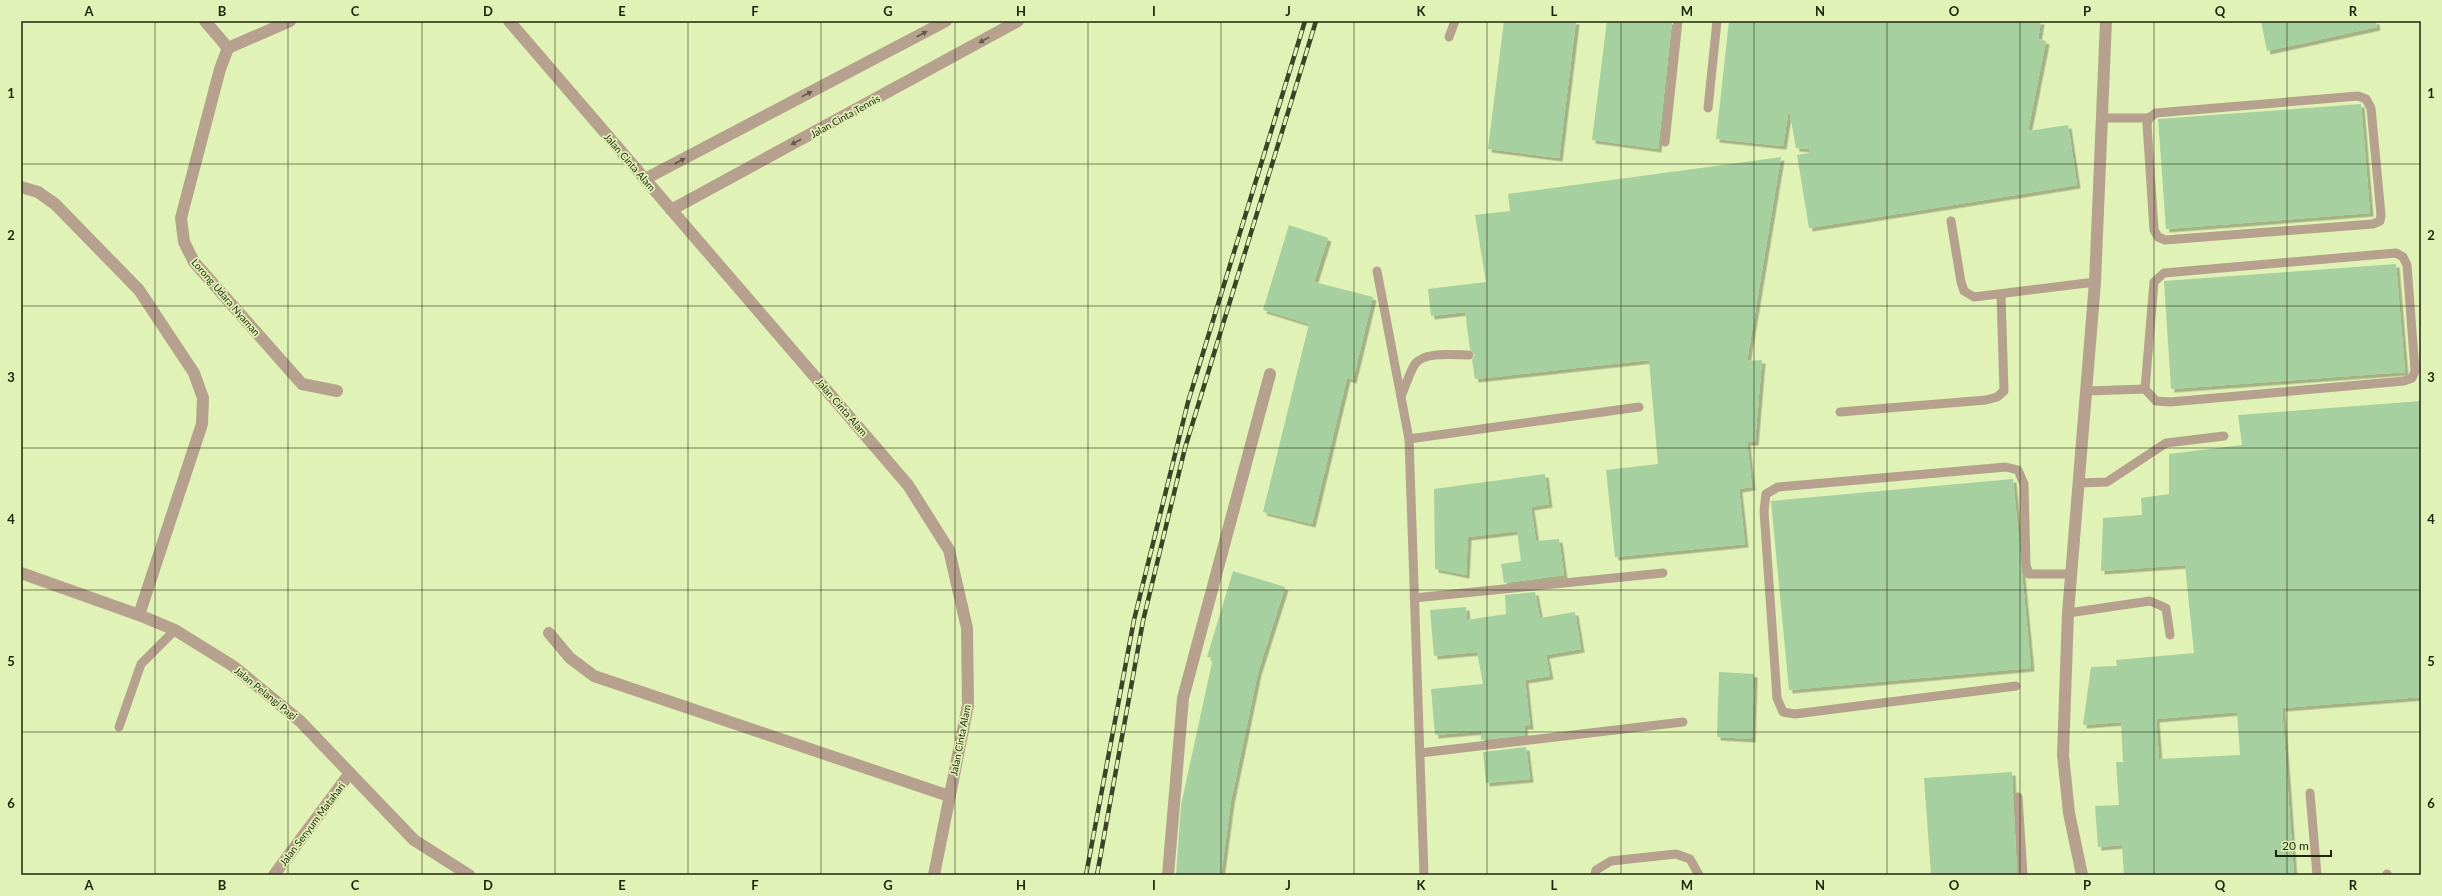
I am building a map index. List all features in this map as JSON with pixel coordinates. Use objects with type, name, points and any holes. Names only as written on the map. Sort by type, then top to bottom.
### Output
[{"type":"street","points":[[206,21],[228,48],[290,21]]},
{"type":"street","name":"Jalan Cinta Alam","points":[[509,21],[908,485],[949,550],[967,628],[968,705],[934,875]]},
{"type":"street","points":[[645,179],[946,21]]},
{"type":"street","name":"Jalan Cinta Tennis","points":[[671,210],[1018,21]]},
{"type":"street","points":[[2082,875],[2069,813],[2063,755],[2068,613],[2094,282],[2106,21]]},
{"type":"street","name":"Lorong Udara Nyaman","points":[[228,48],[220,70],[181,218],[184,242],[194,262],[302,384],[337,391]]},
{"type":"street","points":[[21,187],[38,192],[55,204],[139,290],[194,373],[203,398],[202,424],[139,615]]},
{"type":"street","points":[[1168,875],[1183,698],[1270,374]]},
{"type":"street","name":"Jalan Pelangi Pagi","points":[[21,573],[139,615],[175,630],[232,666],[300,721],[414,840],[469,875]]},
{"type":"street","points":[[549,633],[570,658],[594,676],[949,796]]},
{"type":"street","name":"Jalan Senyum Matahari","points":[[274,875],[350,773]]},
{"type":"lane","points":[[1449,37],[1455,21]]},
{"type":"lane","points":[[1664,142],[1678,21]]},
{"type":"lane","points":[[1708,108],[1717,21]]},
{"type":"lane","points":[[2102,118],[2149,118],[2156,113],[2358,96],[2366,99],[2371,108],[2381,215],[2380,221],[2373,224],[2165,240],[2154,230],[2146,124],[2149,118]]},
{"type":"lane","points":[[1951,221],[1964,291],[1974,297],[2001,295],[2094,282]]},
{"type":"lane","points":[[2086,391],[2145,389],[2156,401],[2170,402],[2404,381],[2412,378],[2415,371],[2407,265],[2403,257],[2396,253],[2164,272],[2154,282],[2145,389]]},
{"type":"lane","points":[[1378,271],[1409,439],[1424,875]]},
{"type":"lane","points":[[1840,412],[1986,400],[1997,397],[2004,391],[2001,295]]},
{"type":"lane","points":[[1401,396],[1415,364],[1419,360],[1426,357],[1469,355]]},
{"type":"lane","points":[[1409,439],[1639,407]]},
{"type":"lane","points":[[2079,483],[2107,482],[2166,443],[2224,436]]},
{"type":"lane","points":[[2016,686],[1795,714],[1783,712],[1777,698],[1764,511],[1766,494],[1778,487],[2006,467],[2018,470],[2024,484],[2026,565],[2029,574],[2072,574]]},
{"type":"lane","points":[[1414,598],[1663,573]]},
{"type":"lane","points":[[2068,613],[2150,601],[2166,608],[2170,635]]},
{"type":"lane","points":[[118,727],[141,664],[175,630]]},
{"type":"lane","points":[[1420,753],[1683,722]]},
{"type":"lane","points":[[2310,793],[2317,875]]},
{"type":"lane","points":[[2018,797],[2023,875]]},
{"type":"lane","points":[[1595,875],[1596,870],[1610,861],[1676,854],[1690,859],[1699,875]]},
{"type":"building","points":[[1504,21],[1576,21],[1559,158],[1488,149]]},
{"type":"building","points":[[1607,21],[1672,21],[1658,149],[1592,140]]},
{"type":"building","points":[[1729,21],[2041,21],[2038,39],[2046,41],[2028,131],[2068,125],[2077,185],[1809,228],[1797,155],[1809,153],[1809,149],[1796,148],[1789,109],[1783,146],[1716,139]]},
{"type":"building","points":[[2261,21],[2376,21],[2377,27],[2267,51]]},
{"type":"building","points":[[2361,104],[2370,213],[2166,229],[2158,119]]},
{"type":"building","points":[[1781,157],[1747,361],[1762,360],[1755,442],[1747,442],[1752,487],[1739,489],[1745,544],[1615,557],[1606,470],[1658,464],[1649,360],[1475,379],[1472,360],[1475,355],[1470,349],[1465,312],[1431,316],[1428,289],[1486,282],[1475,215],[1510,211],[1508,194]]},
{"type":"building","points":[[1289,225],[1328,238],[1314,282],[1373,297],[1353,380],[1347,378],[1312,524],[1263,512],[1309,324],[1263,310]]},
{"type":"building","points":[[2396,264],[2405,372],[2171,389],[2164,281]]},
{"type":"building","points":[[2421,401],[2421,697],[2282,708],[2294,875],[2124,875],[2122,845],[2098,847],[2095,806],[2119,805],[2116,762],[2123,762],[2121,722],[2083,725],[2091,667],[2117,666],[2116,660],[2194,653],[2185,565],[2101,571],[2103,518],[2142,515],[2141,498],[2169,494],[2169,454],[2242,445],[2238,415]],"holes":[[[2237,712],[2240,755],[2159,759],[2156,719]]]},
{"type":"building","points":[[1545,474],[1549,504],[1531,507],[1536,541],[1559,539],[1564,575],[1504,583],[1501,564],[1521,561],[1517,531],[1468,537],[1466,575],[1435,569],[1434,489]]},
{"type":"building","points":[[2013,479],[2031,668],[1789,690],[1771,501]]},
{"type":"building","points":[[1233,571],[1285,587],[1258,672],[1231,801],[1221,875],[1176,875],[1181,805],[1213,658],[1207,657]]},
{"type":"building","points":[[1535,592],[1540,618],[1575,612],[1581,649],[1546,655],[1550,676],[1525,680],[1530,726],[1524,726],[1525,735],[1481,740],[1481,731],[1435,735],[1431,689],[1483,684],[1477,652],[1434,656],[1430,610],[1466,607],[1467,620],[1506,614],[1505,595]]},
{"type":"building","points":[[1719,672],[1754,674],[1752,739],[1717,737]]},
{"type":"building","points":[[1526,747],[1530,779],[1486,783],[1483,752]]},
{"type":"building","points":[[2012,772],[2017,875],[1931,875],[1924,778]]},
{"type":"railway","points":[[1086,875],[1134,620],[1188,402],[1305,21]]},
{"type":"railway","points":[[1097,875],[1143,621],[1185,448],[1316,21]]}]
